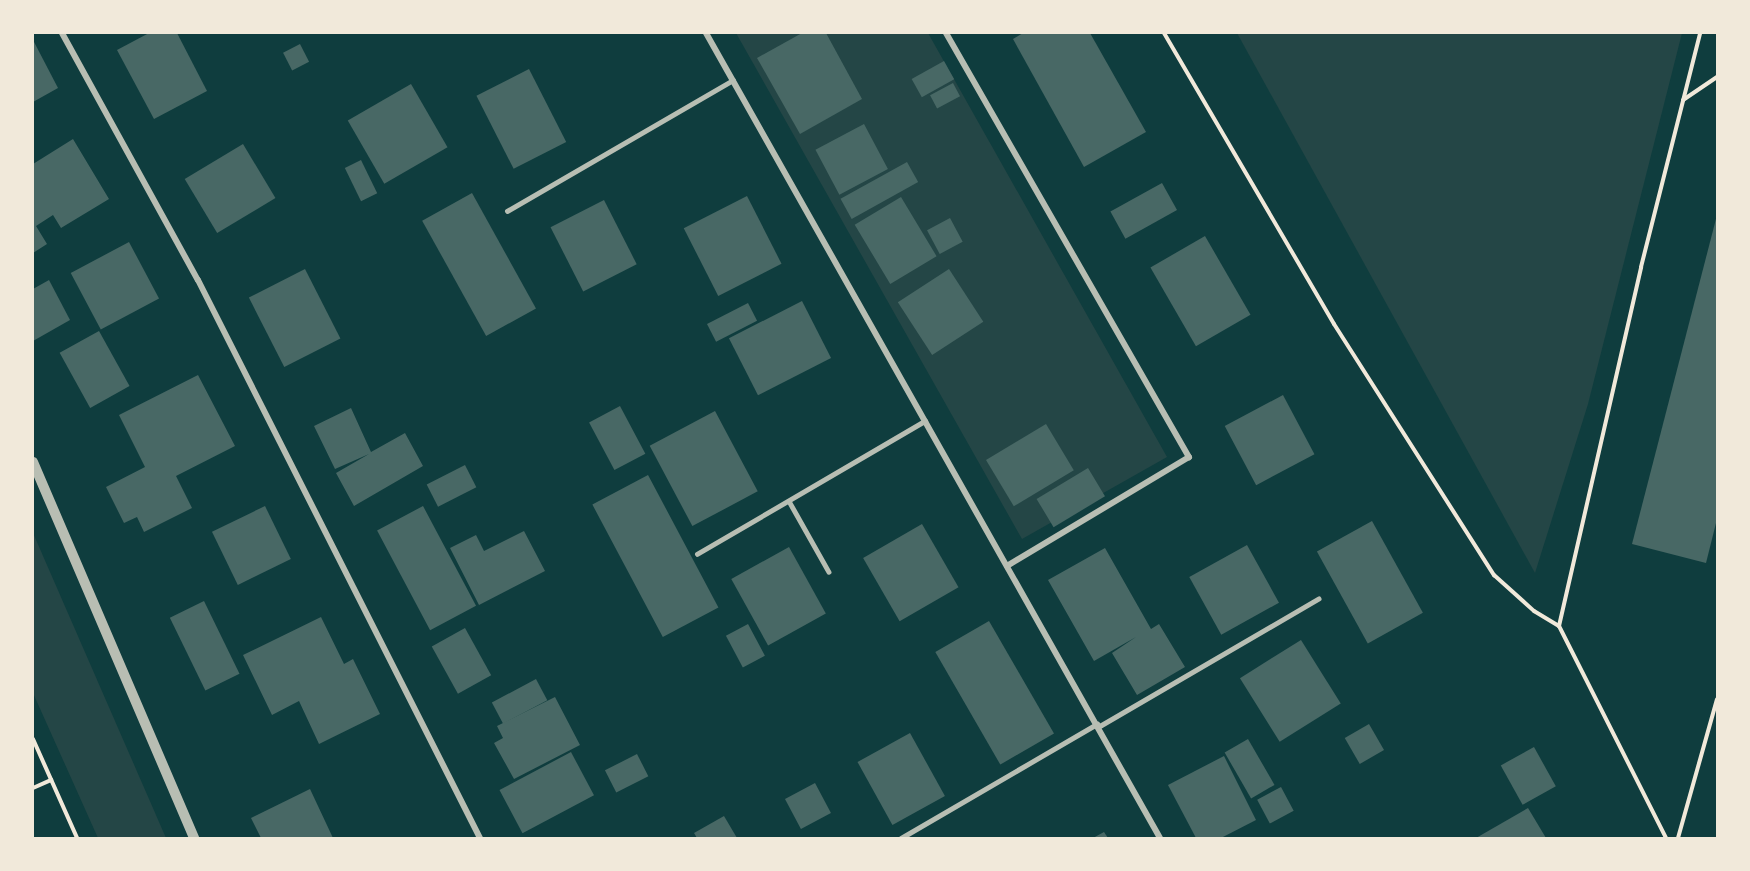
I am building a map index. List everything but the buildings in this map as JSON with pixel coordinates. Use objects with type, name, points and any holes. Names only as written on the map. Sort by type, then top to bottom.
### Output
[{"type":"street","points":[[62,33],[198,280],[480,838]]},
{"type":"street","points":[[706,33],[1160,838]]},
{"type":"street","points":[[946,33],[1188,457],[1007,566]]},
{"type":"street","points":[[33,462],[194,838]]},
{"type":"lane","points":[[507,211],[733,80]]},
{"type":"lane","points":[[697,554],[925,421]]},
{"type":"lane","points":[[789,501],[829,572]]},
{"type":"lane","points":[[901,838],[1318,599]]},
{"type":"path","points":[[1164,33],[1334,324],[1494,575],[1534,611],[1559,626],[1666,838]]},
{"type":"path","points":[[1559,626],[1700,33]]},
{"type":"path","points":[[1683,100],[1717,77]]},
{"type":"path","points":[[1678,838],[1717,699]]},
{"type":"path","points":[[33,739],[77,838]]},
{"type":"path","points":[[33,788],[51,780]]},
{"type":"shaded area","points":[[736,33],[928,33],[1167,457],[1022,539]]},
{"type":"shaded area","points":[[1237,33],[1682,33],[1588,404],[1535,573]]},
{"type":"shaded area","points":[[33,533],[166,838],[98,838],[33,693]]}]
